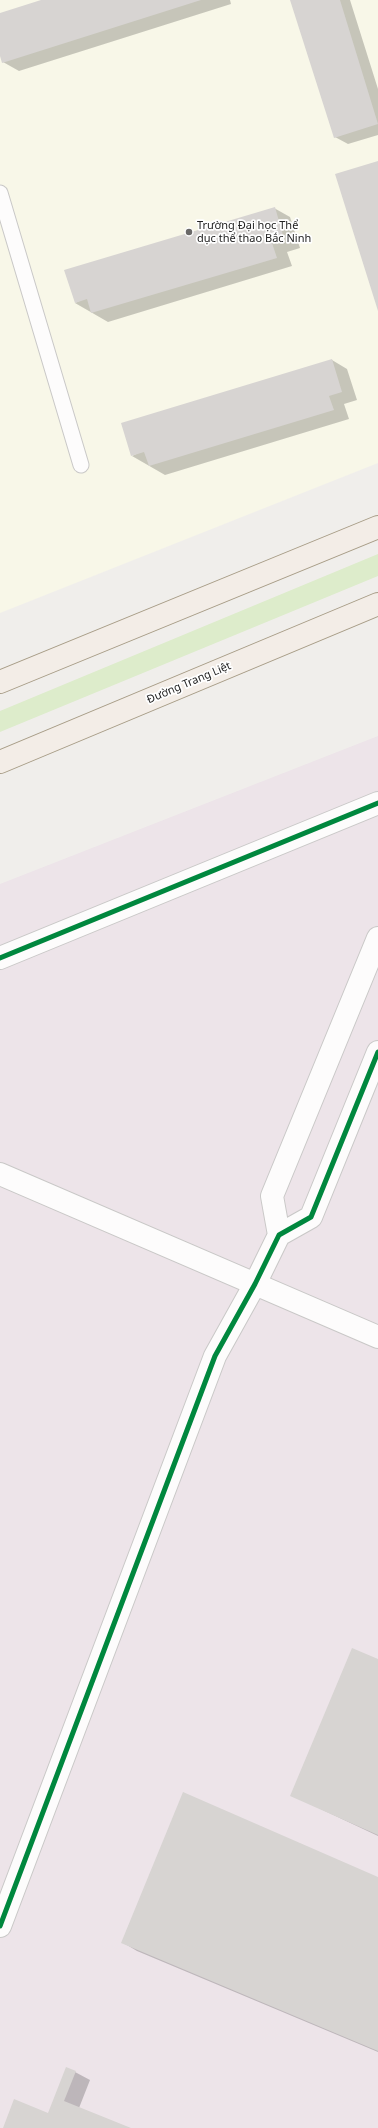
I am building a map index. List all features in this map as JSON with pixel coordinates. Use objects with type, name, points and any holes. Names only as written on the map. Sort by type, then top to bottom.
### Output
[{"type":"main road","points":[[0,682],[378,527]]},
{"type":"main road","name":"Đường Trang Liệt","points":[[0,762],[378,604]]},
{"type":"street","points":[[0,958],[378,803]]},
{"type":"street","points":[[279,1235],[272,1196],[378,938]]},
{"type":"street","points":[[0,1926],[215,1356],[255,1284],[279,1235],[310,1217],[378,1052]]},
{"type":"street","points":[[0,1174],[378,1337]]},
{"type":"lane","points":[[0,194],[81,465]]},
{"type":"shaded area","name":"Trường Đại học Thể dục thể thao Bắc Ninh","points":[[0,0],[378,0],[378,463],[0,613]]},
{"type":"shaded area","points":[[378,736],[378,2128],[0,2128],[0,884]]},
{"type":"green space","points":[[378,554],[378,576],[0,732],[0,711]]},
{"type":"building","points":[[41,0],[201,0],[2,63],[0,56],[0,13]]},
{"type":"building","points":[[290,0],[340,0],[378,124],[334,138]]},
{"type":"building","points":[[378,161],[378,311],[335,174]]},
{"type":"building","points":[[275,207],[284,239],[272,243],[277,258],[91,313],[87,299],[75,303],[64,270]]},
{"type":"building","points":[[332,359],[342,392],[329,396],[334,410],[149,466],[144,452],[131,456],[121,423]]},
{"type":"building","points":[[352,1648],[378,1659],[378,1835],[290,1796]]},
{"type":"building","points":[[183,1792],[378,1877],[378,2051],[121,1943]]},
{"type":"building","points":[[66,2067],[76,2071],[64,2101],[131,2128],[3,2128],[14,2099],[48,2113]]},
{"type":"cycle path","points":[[0,958],[378,803]]},
{"type":"cycle path","points":[[0,1926],[215,1356],[255,1284],[279,1235],[311,1217],[378,1052]]},
{"type":"place","name":"Trường Đại học Thể dục thể thao Bắc Ninh","points":[[189,232]]}]
